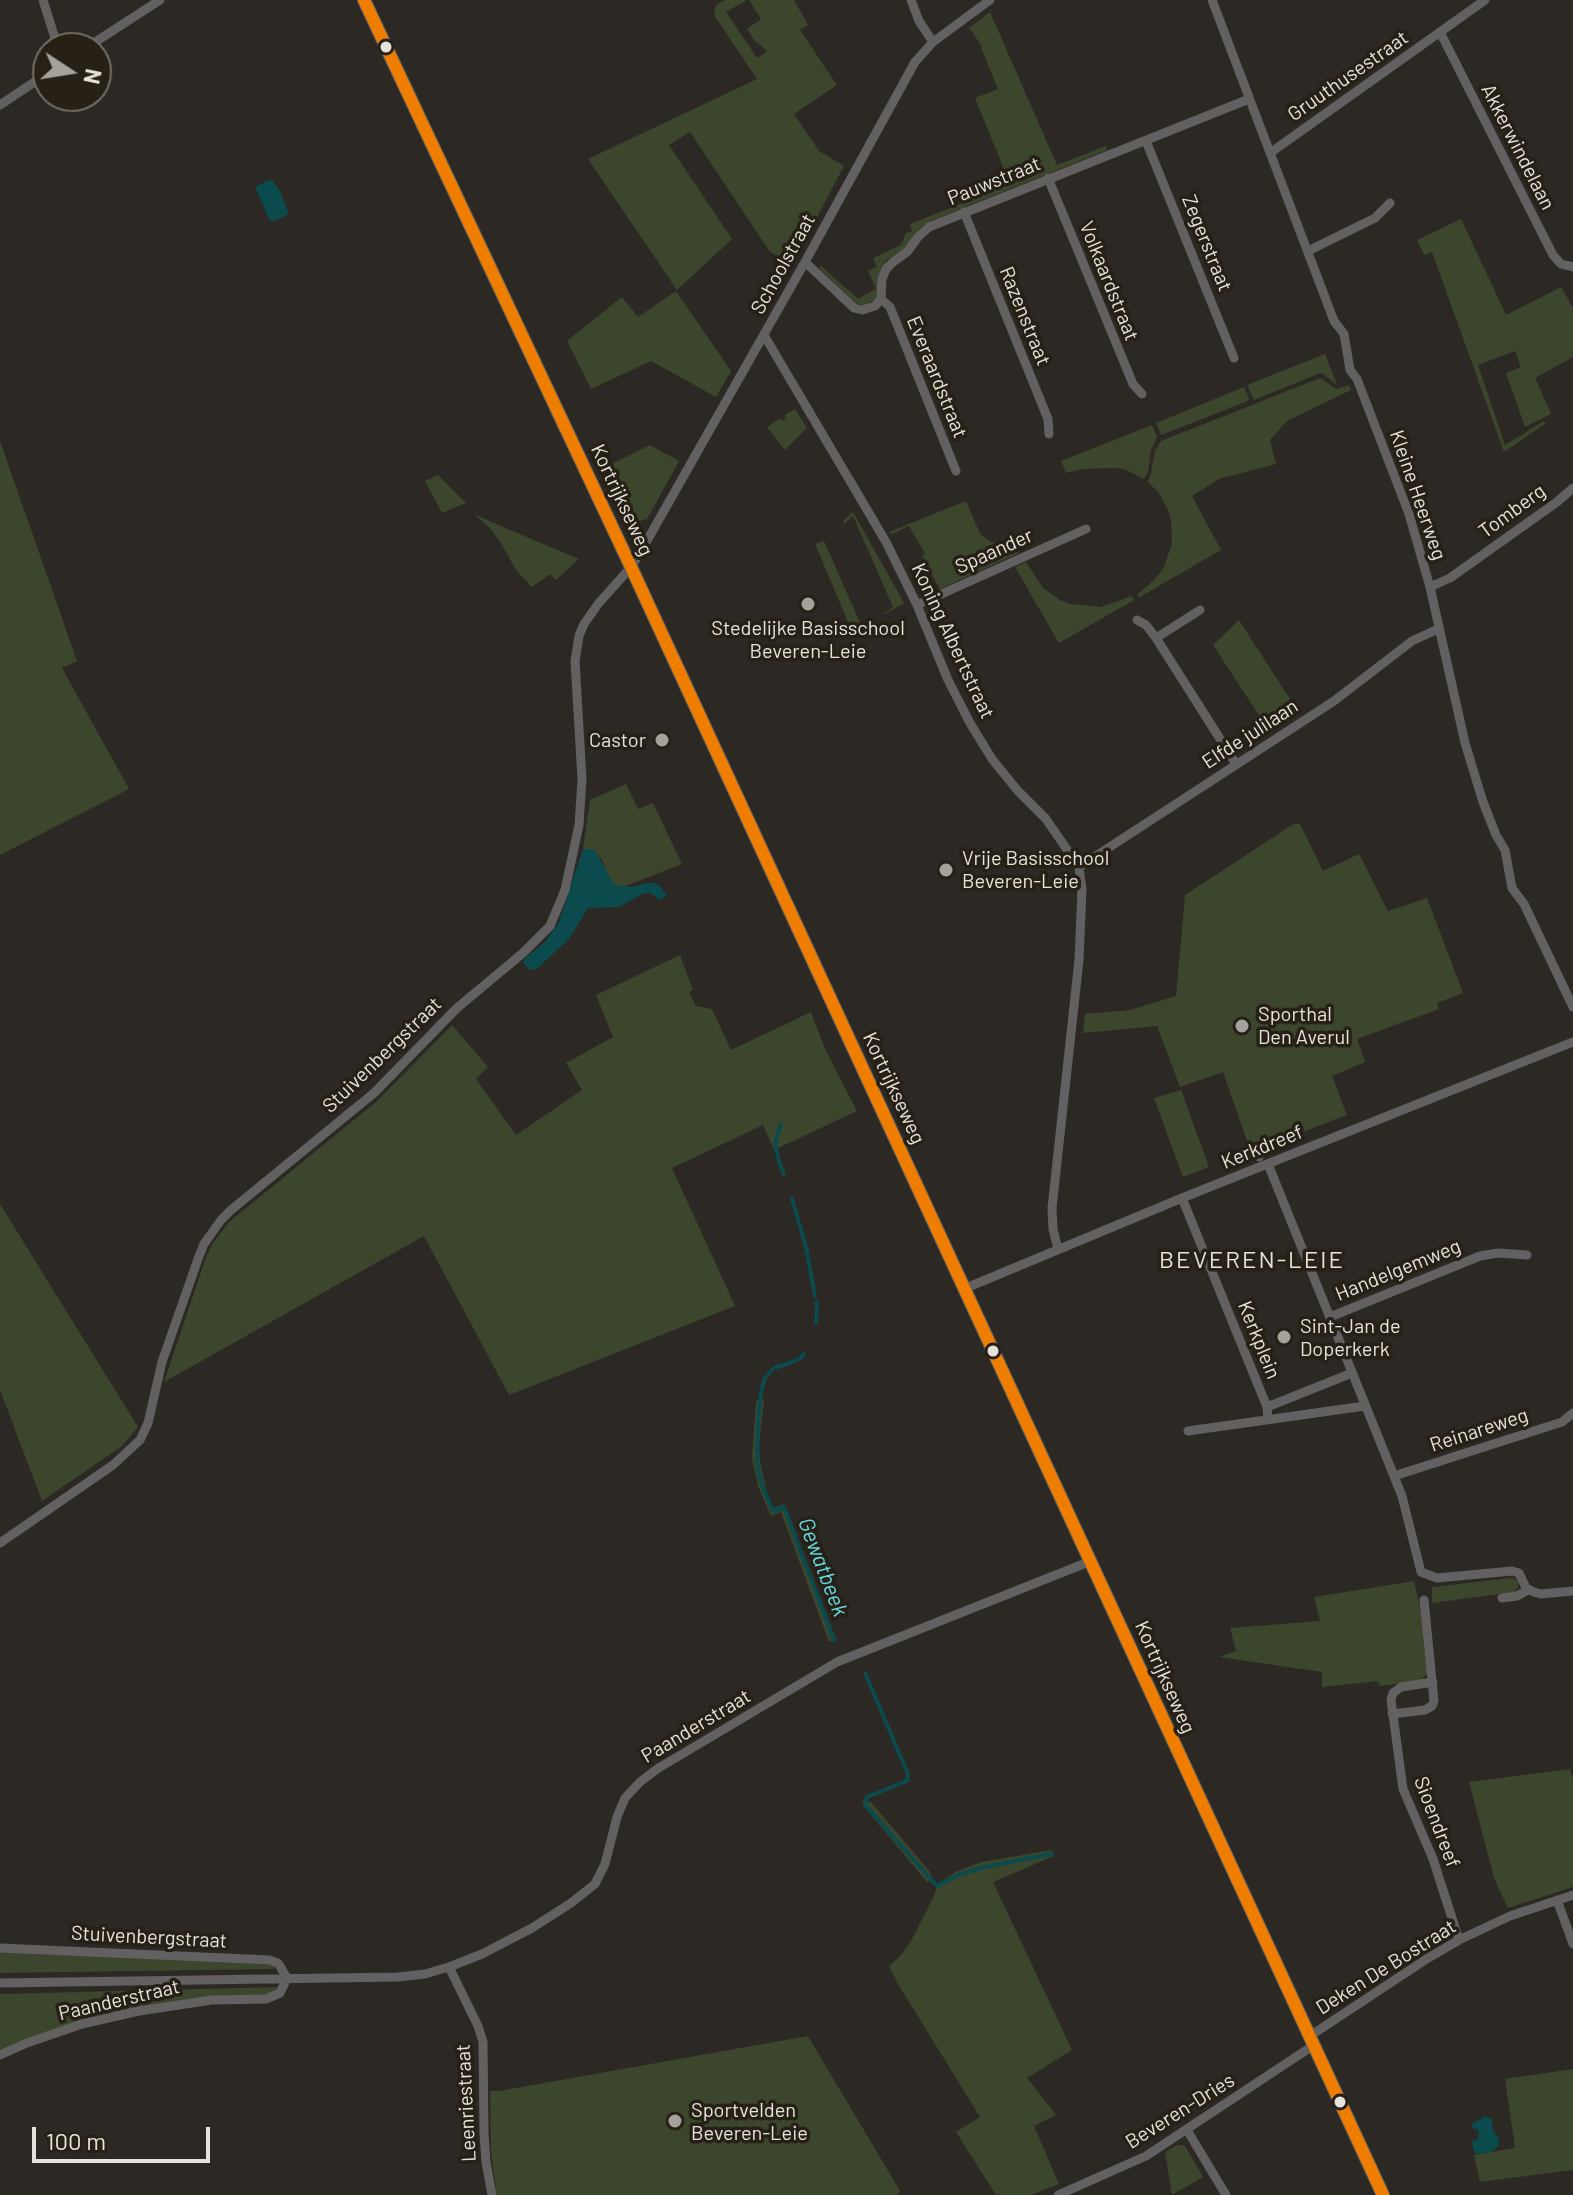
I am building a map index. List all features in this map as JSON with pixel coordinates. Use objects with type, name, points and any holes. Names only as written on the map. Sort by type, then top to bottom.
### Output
[{"type":"main road","name":"Kortrijkseweg","points":[[364,0],[966,1288],[1383,2195]]},
{"type":"street","points":[[43,0],[53,32]]},
{"type":"street","points":[[111,32],[160,0]]},
{"type":"street","points":[[911,0],[919,21],[933,42]]},
{"type":"street","name":"Schoolstraat","points":[[631,567],[915,62],[933,42],[990,0]]},
{"type":"street","name":"Kleine Heerweg","points":[[1212,0],[1334,321],[1344,334],[1350,370],[1357,379],[1409,514],[1430,587],[1465,743],[1483,802],[1505,850],[1512,888],[1524,904],[1573,1007]]},
{"type":"street","name":"Gruuthusestraat","points":[[1270,153],[1485,0]]},
{"type":"street","name":"Akkerwindelaan","points":[[1440,32],[1553,255],[1561,264],[1573,267]]},
{"type":"street","points":[[0,105],[32,84]]},
{"type":"street","name":"Pauwstraat","points":[[881,299],[882,279],[889,265],[907,252],[923,231],[1249,99]]},
{"type":"street","name":"Zegerstraat","points":[[1146,141],[1234,358]]},
{"type":"street","name":"Volkaardstraat","points":[[1048,178],[1129,376],[1142,394]]},
{"type":"street","points":[[1308,251],[1375,218],[1390,203]]},
{"type":"street","name":"Razenstraat","points":[[964,212],[1048,419],[1049,434]]},
{"type":"street","points":[[805,262],[854,308],[875,306],[881,299]]},
{"type":"street","name":"Everaardstraat","points":[[881,299],[890,307],[956,471]]},
{"type":"street","name":"Koning Albertstraat","points":[[764,335],[886,542],[917,605],[948,680],[977,735],[1018,791],[1046,819],[1079,867]]},
{"type":"street","name":"Tomberg","points":[[1430,587],[1450,578],[1573,488]]},
{"type":"street","name":"Spaander","points":[[917,605],[1086,529]]},
{"type":"street","name":"Stuivenbergstraat","points":[[0,1543],[113,1465],[140,1440],[148,1423],[162,1362],[198,1259],[204,1244],[221,1220],[374,1093],[457,1008],[550,926],[565,890],[581,810],[576,648],[584,624],[631,567]]},
{"type":"street","points":[[1156,638],[1200,610]]},
{"type":"street","points":[[1137,620],[1146,625],[1156,638],[1236,764]]},
{"type":"street","name":"Elfde julilaan","points":[[1079,867],[1334,701],[1412,641],[1438,629]]},
{"type":"street","points":[[1058,1249],[1052,1208],[1080,948],[1082,889],[1079,867]]},
{"type":"street","name":"Kerkdreef","points":[[966,1288],[1573,1042]]},
{"type":"street","points":[[1268,1164],[1402,1496],[1420,1570],[1437,1578],[1512,1571],[1520,1575],[1528,1590],[1541,1594],[1573,1591]]},
{"type":"street","name":"Kerkplein","points":[[1182,1198],[1267,1407],[1268,1419]]},
{"type":"street","name":"Handelgemweg","points":[[1330,1317],[1480,1256],[1498,1253],[1527,1255]]},
{"type":"street","name":"Kerkplein","points":[[1267,1407],[1352,1373]]},
{"type":"street","points":[[1188,1431],[1365,1406]]},
{"type":"street","name":"Reinareweg","points":[[1394,1476],[1562,1422],[1573,1413]]},
{"type":"street","name":"Paanderstraat","points":[[0,1983],[398,1977],[449,1967],[532,1928],[595,1884],[603,1871],[625,1798],[657,1769],[837,1662],[1091,1561]]},
{"type":"street","points":[[1502,1598],[1517,1596],[1528,1590]]},
{"type":"street","points":[[1424,1600],[1435,1697],[1430,1708],[1423,1711],[1392,1714],[1391,1700],[1396,1689],[1433,1682]]},
{"type":"street","name":"Sioendreef","points":[[1392,1714],[1403,1789],[1433,1859],[1459,1940]]},
{"type":"street","name":"Deken De Bostraat","points":[[1312,2041],[1459,1940],[1510,1916],[1573,1895]]},
{"type":"street","points":[[1557,1900],[1573,1944]]},
{"type":"street","name":"Stuivenbergstraat","points":[[0,1948],[269,1960],[278,1963],[287,1978]]},
{"type":"street","name":"Leenriestraat","points":[[449,1967],[483,2042],[484,2133],[492,2195]]},
{"type":"street","name":"Paanderstraat","points":[[0,2055],[82,2024],[139,2011],[212,2000],[266,1999],[280,1993],[287,1978]]},
{"type":"street","name":"Beveren-Dries","points":[[1058,2195],[1146,2156],[1312,2041]]},
{"type":"street","points":[[1187,2130],[1226,2195]]},
{"type":"green space","points":[[725,0],[747,0],[726,12],[757,58],[767,51],[747,29],[761,19],[749,0],[794,0],[808,25],[800,30],[837,85],[794,114],[819,151],[844,166],[792,264],[770,252],[690,132],[669,145],[732,239],[677,290],[588,159],[757,79],[714,15],[716,5]]},
{"type":"green space","points":[[990,12],[1057,165],[1106,146],[1107,150],[930,221],[881,268],[878,296],[864,305],[856,304],[819,268],[821,266],[858,299],[876,289],[868,271],[877,267],[873,258],[901,245],[906,233],[912,231],[910,224],[1010,184],[975,98],[998,89],[982,46],[969,28]]},
{"type":"green space","points":[[1461,219],[1506,315],[1561,287],[1573,308],[1573,357],[1535,378],[1551,414],[1525,427],[1506,373],[1521,367],[1515,351],[1478,365],[1505,445],[1544,421],[1545,424],[1504,452],[1432,252],[1424,255],[1417,240]]},
{"type":"green space","points":[[676,291],[731,371],[716,397],[651,361],[591,389],[567,341],[622,297],[638,317]]},
{"type":"green space","points":[[1325,354],[1337,385],[1322,373],[1254,400],[1247,385]]},
{"type":"green space","points":[[1320,378],[1336,389],[1349,385],[1351,390],[1287,421],[1270,440],[1276,464],[1219,479],[1192,496],[1221,550],[1138,598],[1138,594],[1163,569],[1172,544],[1168,510],[1159,493],[1148,482],[1155,451],[1161,441]]},
{"type":"green space","points":[[1244,387],[1248,401],[1161,435],[1156,423]]},
{"type":"green space","points":[[795,409],[807,428],[785,450],[767,427],[780,418],[782,421]]},
{"type":"green space","points":[[1152,425],[1157,437],[1144,479],[1124,469],[1113,468],[1066,473],[1061,461]]},
{"type":"green space","points":[[0,441],[77,661],[62,668],[129,789],[0,855]]},
{"type":"green space","points":[[650,445],[679,461],[647,519],[637,522],[631,516],[608,466]]},
{"type":"green space","points":[[438,475],[466,503],[442,513],[425,481]]},
{"type":"green space","points":[[966,501],[980,534],[1019,553],[940,589],[909,526],[892,534],[889,532]]},
{"type":"green space","points":[[853,512],[904,603],[885,614],[893,607],[853,516],[843,525]]},
{"type":"green space","points":[[474,514],[579,559],[556,580],[550,574],[532,587],[516,570],[489,527]]},
{"type":"green space","points":[[824,541],[861,625],[851,629],[815,544]]},
{"type":"green space","points":[[1026,562],[1043,588],[1070,604],[1101,607],[1132,596],[1134,600],[1059,643],[1015,567]]},
{"type":"green space","points":[[1239,620],[1299,713],[1270,732],[1213,645]]},
{"type":"green space","points":[[626,784],[638,809],[653,803],[682,864],[623,887],[611,882],[601,858],[591,849],[583,849],[590,800]]},
{"type":"green space","points":[[1295,823],[1300,824],[1323,871],[1359,854],[1388,911],[1427,898],[1463,993],[1437,1003],[1439,1009],[1357,1039],[1365,1062],[1332,1076],[1347,1115],[1251,1152],[1223,1072],[1180,1087],[1157,1026],[1083,1033],[1085,1014],[1130,1010],[1176,996],[1185,895]]},
{"type":"green space","points":[[680,955],[693,990],[689,992],[696,1006],[712,1009],[731,1050],[811,1012],[825,1049],[857,1111],[774,1150],[763,1125],[672,1168],[735,1306],[509,1395],[424,1236],[164,1382],[206,1257],[229,1222],[376,1102],[452,1025],[488,1067],[476,1079],[516,1135],[582,1090],[566,1063],[613,1037],[596,995]]},
{"type":"green space","points":[[1181,1090],[1209,1167],[1183,1177],[1154,1098]]},
{"type":"green space","points":[[0,1204],[138,1427],[122,1446],[42,1501],[0,1390]]},
{"type":"green space","points":[[764,1399],[759,1443],[767,1494],[773,1508],[784,1504],[836,1639],[829,1642],[781,1512],[771,1516],[758,1486],[752,1458],[756,1401]]},
{"type":"green space","points":[[1511,1578],[1518,1582],[1515,1592],[1432,1603],[1432,1587]]},
{"type":"green space","points":[[1414,1581],[1421,1613],[1427,1673],[1421,1681],[1380,1686],[1378,1681],[1322,1687],[1322,1672],[1219,1657],[1236,1651],[1230,1628],[1320,1621],[1314,1597]]},
{"type":"green space","points":[[1570,1769],[1573,1779],[1573,1887],[1508,1908],[1494,1878],[1469,1782]]},
{"type":"green space","points":[[863,1800],[871,1802],[930,1872],[930,1881],[927,1882],[863,1805]]},
{"type":"green space","points":[[1051,1850],[1054,1856],[993,1882],[1072,2050],[1027,2078],[1056,2115],[1034,2126],[1059,2184],[1031,2195],[996,2195],[956,2132],[980,2117],[889,1966],[911,1941],[938,1884],[957,1871],[982,1862]]},
{"type":"green space","points":[[0,1951],[274,1965],[274,1969],[0,1973]]},
{"type":"green space","points":[[279,1987],[268,1997],[161,2004],[102,2014],[49,2032],[0,2054],[0,1994]]},
{"type":"green space","name":"Sportvelden Beveren-Leie","points":[[808,2036],[900,2191],[898,2195],[497,2195],[491,2152],[490,2091]]},
{"type":"green space","points":[[1573,2069],[1573,2170],[1480,2182],[1474,2155],[1515,2148],[1505,2079]]},
{"type":"green space","points":[[1177,2145],[1185,2146],[1203,2177],[1172,2195],[1165,2152]]},
{"type":"water","points":[[269,180],[280,191],[288,211],[287,215],[274,221],[270,221],[255,187]]},
{"type":"water","points":[[583,849],[596,852],[614,885],[632,887],[655,883],[667,896],[659,900],[651,893],[644,893],[619,907],[588,908],[569,939],[538,968],[528,969],[523,962],[525,958],[545,942],[559,922]]},
{"type":"water","points":[[1485,2116],[1492,2119],[1499,2145],[1491,2152],[1475,2154],[1471,2141],[1477,2140],[1479,2133],[1471,2125]]},
{"type":"waterway","name":"Gewatbeek","points":[[781,1124],[775,1143],[784,1174]]},
{"type":"waterway","name":"Gewatbeek","points":[[792,1199],[806,1247],[815,1296]]},
{"type":"waterway","name":"Gewatbeek","points":[[816,1323],[817,1302]]},
{"type":"waterway","name":"Gewatbeek","points":[[804,1354],[774,1368],[765,1378],[758,1423],[757,1465],[773,1511],[784,1507],[834,1640]]},
{"type":"waterway","name":"Gewatbeek","points":[[865,1673],[908,1774],[907,1781],[867,1797],[865,1805],[937,1886],[958,1875],[985,1867],[1052,1854]]},
{"type":"transit line","points":[[364,0],[631,567],[1383,2195]]},
{"type":"place","name":"Stedelijke Basisschool Beveren-Leie","points":[[808,604]]},
{"type":"place","name":"Castor","points":[[662,740]]},
{"type":"place","name":"Vrije Basisschool Beveren-Leie","points":[[946,870]]},
{"type":"place","name":"Sporthal Den Averul","points":[[1242,1026]]},
{"type":"place","name":"Sint-Jan de Doperkerk","points":[[1284,1337]]},
{"type":"place","name":"Sportvelden Beveren-Leie","points":[[675,2121]]},
{"type":"district","name":"BEVEREN-LEIE","points":[[1252,1260]]}]
